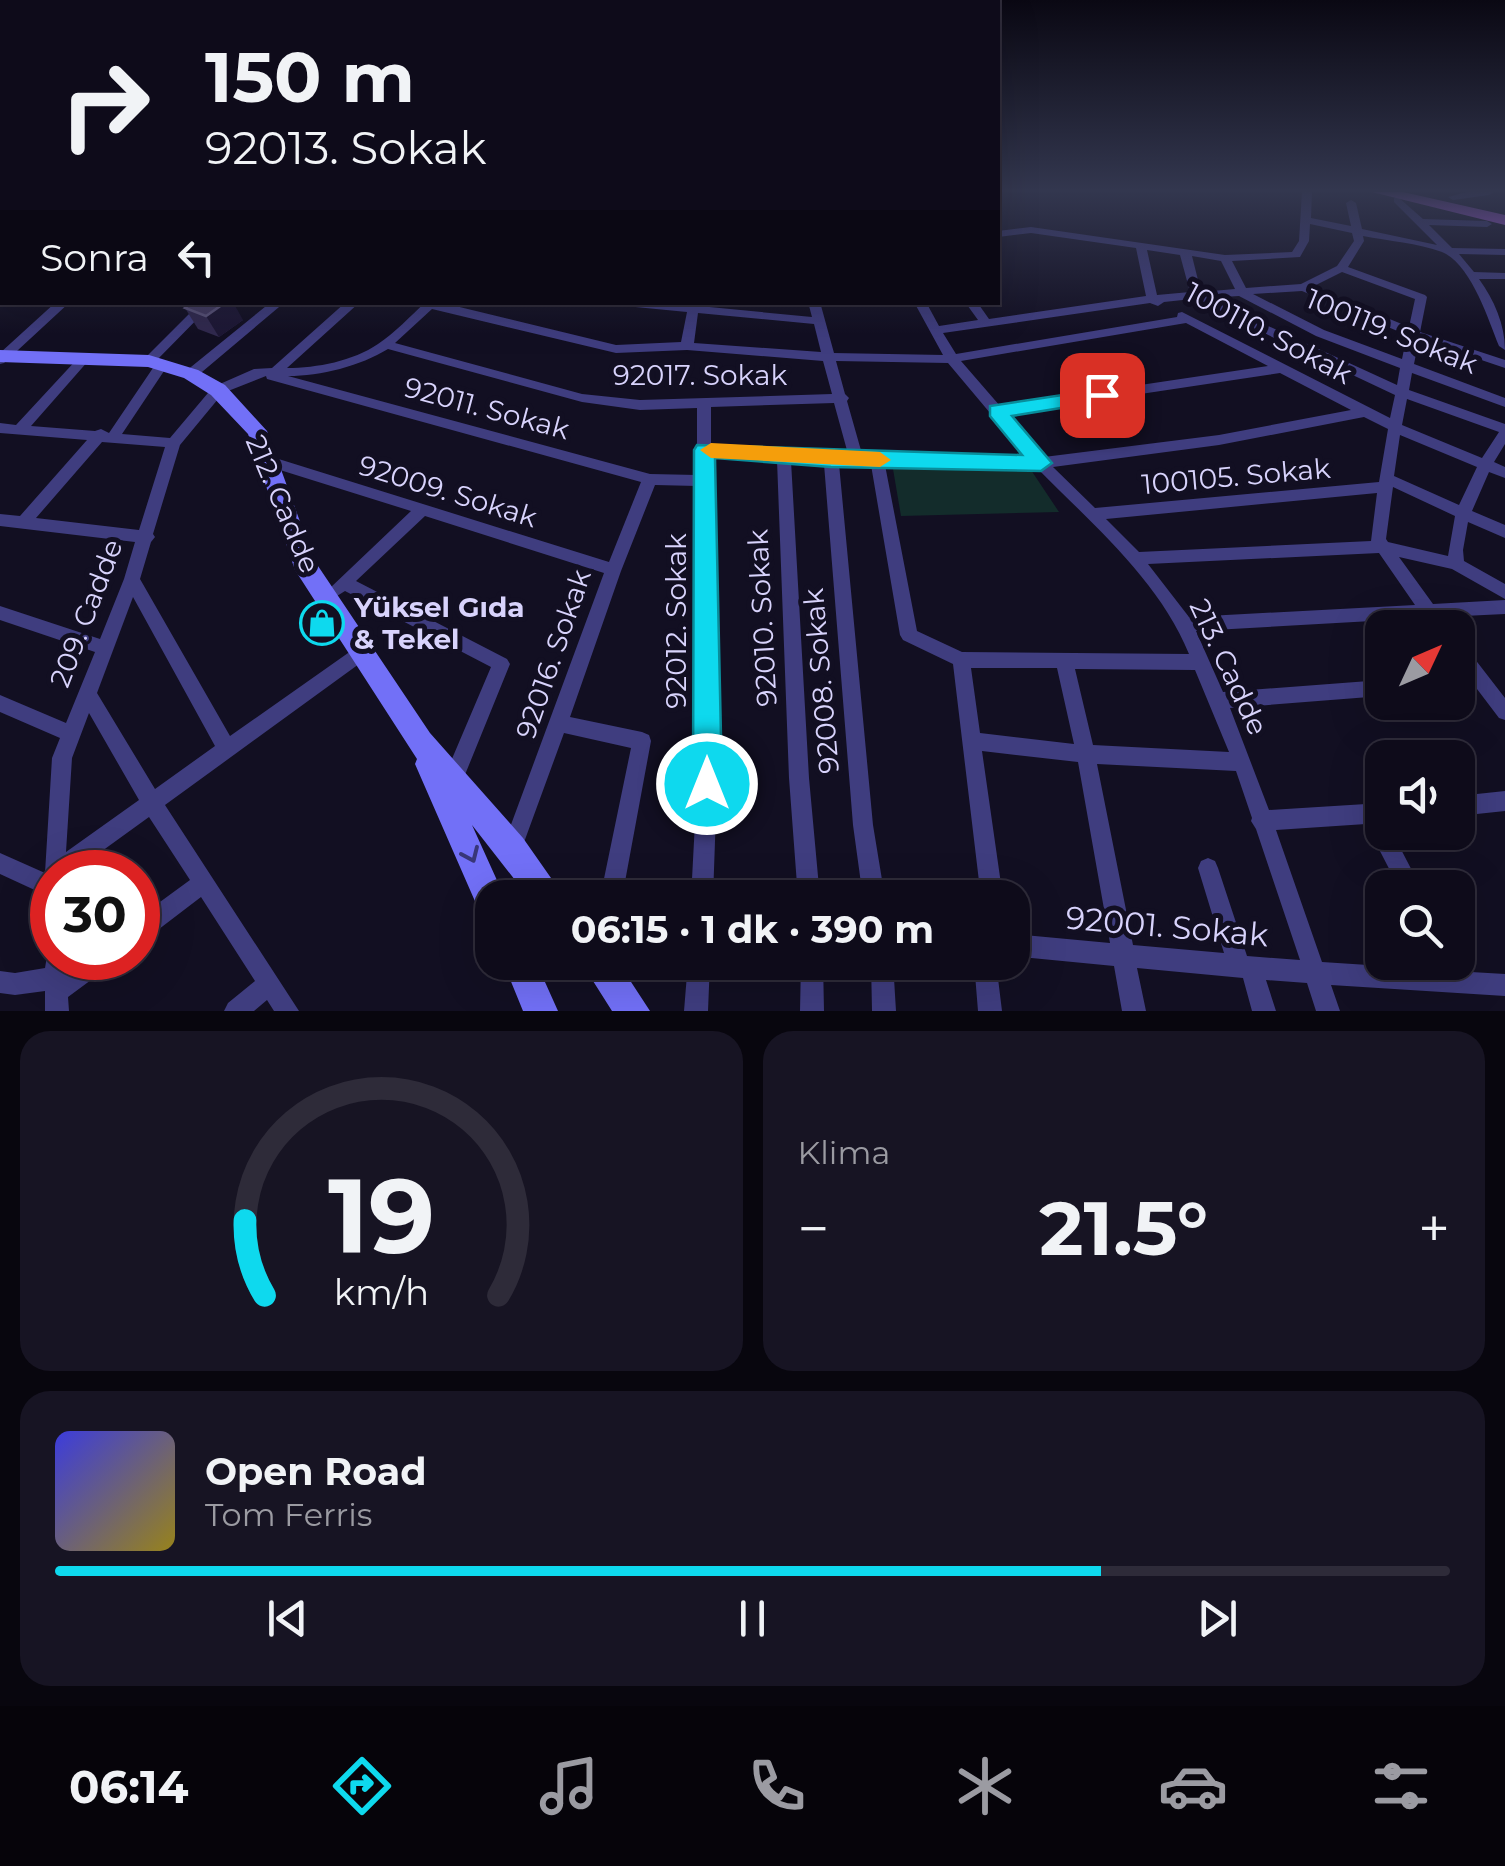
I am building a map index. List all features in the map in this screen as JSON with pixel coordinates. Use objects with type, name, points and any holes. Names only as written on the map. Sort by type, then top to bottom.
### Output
[{"type":"street","points":[[1094,239],[1141,246]]},
{"type":"street","name":"100110. Sokak","points":[[1304,239],[1296,255],[1225,258],[1141,246],[1152,299],[1278,369],[1395,427],[1505,474]]},
{"type":"street","points":[[935,330],[1152,299],[1303,287],[1342,268],[1359,239]]},
{"type":"street","points":[[1398,239],[1450,251],[1505,252]]},
{"type":"street","points":[[1439,239],[1471,275],[1504,342]]},
{"type":"street","points":[[1185,252],[1197,298]]},
{"type":"street","points":[[1225,258],[1242,294]]},
{"type":"street","points":[[1342,268],[1421,296],[1385,482],[1378,540],[1428,610]]},
{"type":"street","points":[[1471,275],[1505,276]]},
{"type":"street","points":[[1303,287],[1412,333],[1505,364]]},
{"type":"street","name":"100119. Sokak","points":[[1242,294],[1320,333],[1505,403]]},
{"type":"street","points":[[1197,298],[1402,392],[1505,433],[1484,464],[1452,546],[1456,564]]},
{"type":"street","points":[[2,357],[61,305]]},
{"type":"street","points":[[23,522],[108,435],[155,363],[205,305]]},
{"type":"street","points":[[192,374],[276,305]]},
{"type":"street","points":[[278,369],[351,305]]},
{"type":"street","points":[[218,390],[259,372],[306,372],[344,365],[386,345],[431,305]]},
{"type":"street","points":[[436,305],[616,349],[687,346],[829,357],[952,359],[1187,319]]},
{"type":"street","points":[[815,305],[856,459]]},
{"type":"street","name":"213. Cadde","points":[[922,305],[952,359],[1041,463],[1135,558],[1185,624],[1244,762],[1328,1011]]},
{"type":"street","points":[[973,305],[985,322]]},
{"type":"street","points":[[687,346],[694,306],[818,320]]},
{"type":"street","points":[[1490,311],[1505,313]]},
{"type":"street","name":"92017. Sokak","points":[[386,345],[582,398],[640,404],[842,398]]},
{"type":"street","name":"212. Cadde","points":[[2,357],[155,363],[192,374],[218,390],[257,431],[303,563],[326,599],[420,742],[536,880]]},
{"type":"street","points":[[20,429],[83,360]]},
{"type":"street","points":[[997,411],[1278,369]]},
{"type":"street","name":"92011. Sokak","points":[[259,372],[650,479],[705,481]]},
{"type":"street","name":"209. Cadde","points":[[57,850],[62,758],[147,537],[173,443],[218,390]]},
{"type":"street","name":"92012. Sokak","points":[[703,880],[707,784],[704,403]]},
{"type":"street","points":[[704,450],[831,459],[1041,463],[1219,440],[1365,412]]},
{"type":"street","points":[[0,428],[173,443]]},
{"type":"street","name":"92010. Sokak","points":[[784,456],[808,880]]},
{"type":"street","name":"92008. Sokak","points":[[831,459],[863,825],[871,880]]},
{"type":"street","points":[[877,460],[910,635],[961,660],[1202,662]]},
{"type":"street","name":"92009. Sokak","points":[[270,461],[611,569]]},
{"type":"street","name":"92016. Sokak","points":[[512,848],[560,724],[611,569],[650,479]]},
{"type":"street","points":[[1385,482],[1505,532]]},
{"type":"street","name":"100105. Sokak","points":[[1093,514],[1385,482]]},
{"type":"street","points":[[326,599],[422,510]]},
{"type":"street","points":[[0,520],[147,537]]},
{"type":"street","points":[[1135,558],[1383,547],[1456,564],[1505,592]]},
{"type":"street","points":[[132,579],[227,750]]},
{"type":"street","points":[[344,583],[501,664],[453,780]]},
{"type":"street","points":[[1448,610],[1505,607]]},
{"type":"street","points":[[0,613],[105,648]]},
{"type":"street","points":[[1185,624],[1365,614]]},
{"type":"street","points":[[87,850],[364,652]]},
{"type":"street","points":[[961,660],[990,880]]},
{"type":"street","points":[[1064,661],[1086,754],[1134,1011]]},
{"type":"street","points":[[1475,674],[1505,712]]},
{"type":"street","points":[[1475,681],[1480,681]]},
{"type":"street","points":[[1219,701],[1365,689]]},
{"type":"street","points":[[87,693],[152,803],[288,1011]]},
{"type":"street","points":[[0,704],[72,734]]},
{"type":"street","points":[[560,724],[642,741],[614,880]]},
{"type":"street","points":[[972,741],[1086,754],[1244,762]]},
{"type":"street","points":[[420,742],[481,880]]},
{"type":"street","points":[[1475,804],[1505,801]]},
{"type":"street","points":[[1261,820],[1365,815]]},
{"type":"street","points":[[0,863],[30,877]]},
{"type":"street","points":[[1208,868],[1264,1011]]},
{"type":"street","points":[[160,915],[204,882]]},
{"type":"street","name":"92001. Sokak","points":[[1030,946],[1314,973],[1505,985]]},
{"type":"street","points":[[527,980],[540,1011]]},
{"type":"street","points":[[610,980],[633,1011]]},
{"type":"street","points":[[696,1011],[697,980]]},
{"type":"street","points":[[812,980],[812,1011]]},
{"type":"street","points":[[883,980],[884,1011]]},
{"type":"street","points":[[987,980],[990,1011]]},
{"type":"street","points":[[1463,980],[1465,984]]},
{"type":"street","points":[[0,982],[56,984]]},
{"type":"street","points":[[236,1011],[269,984]]},
{"type":"green space","points":[[893,469],[1031,470],[1059,512],[901,516]]},
{"type":"building","points":[[189,305],[222,305],[206,316],[185,308]]},
{"type":"slow traffic","points":[[711,450],[880,460]]},
{"type":"place","name":"Yüksel Gıda & Tekel","points":[[322,623]]},
{"type":"route","points":[[707,784],[704,450],[831,459],[1041,463],[997,411],[1102,395]]}]
